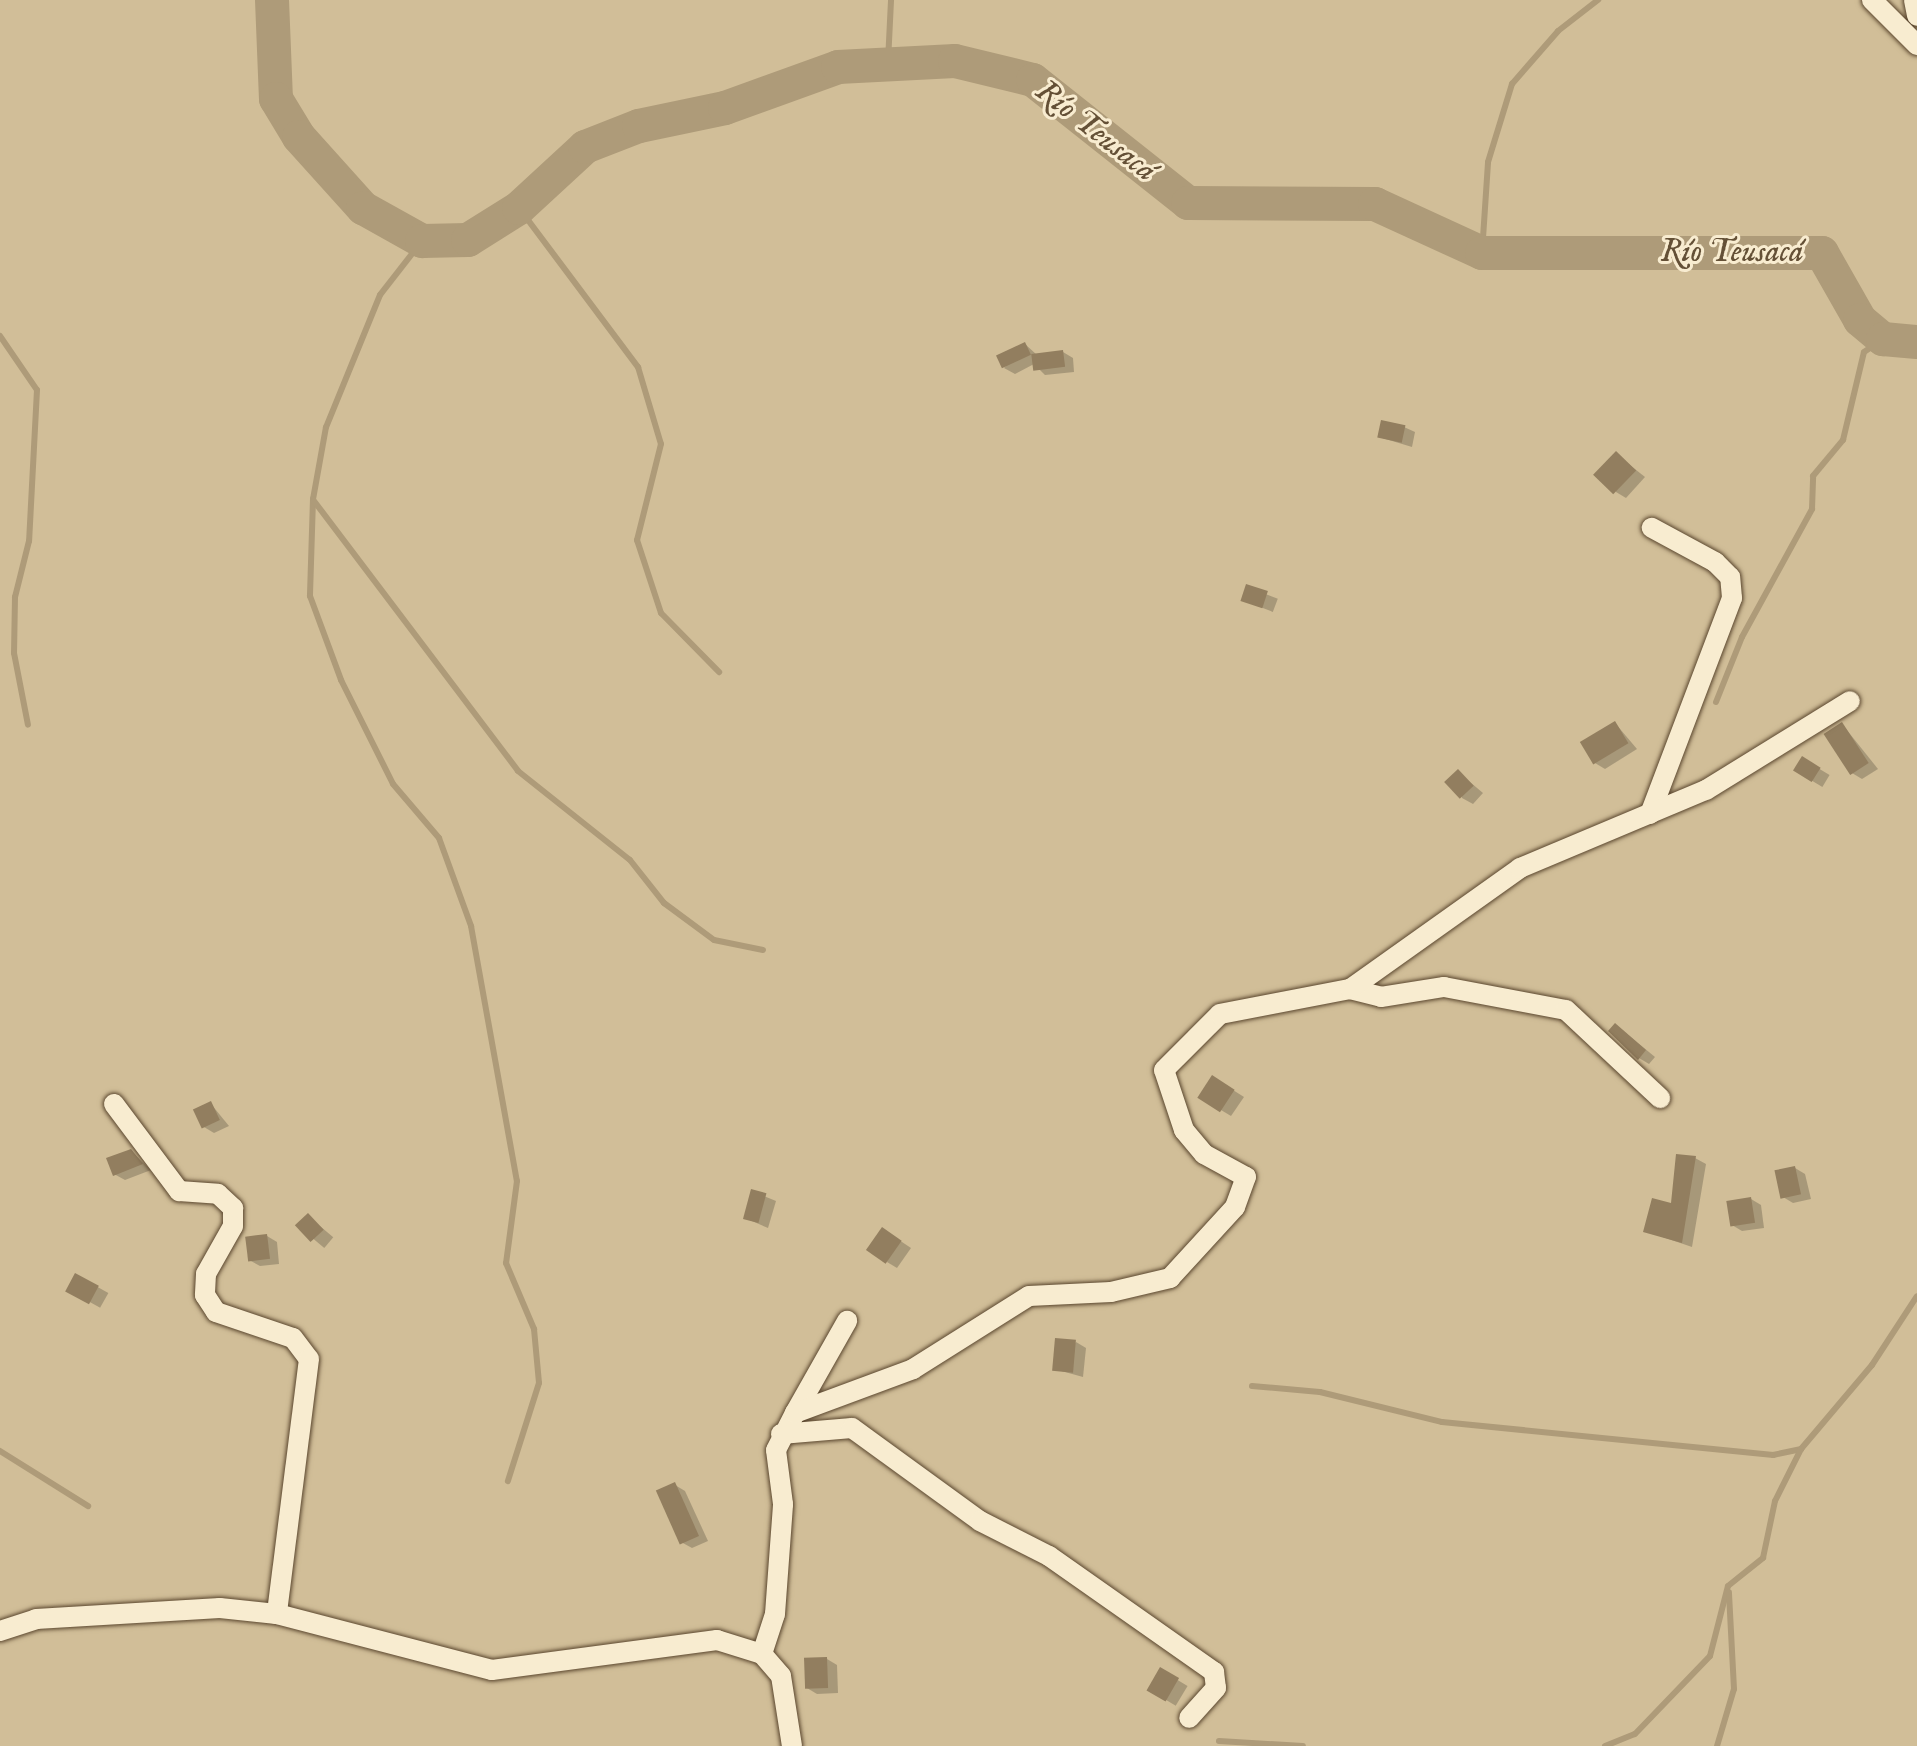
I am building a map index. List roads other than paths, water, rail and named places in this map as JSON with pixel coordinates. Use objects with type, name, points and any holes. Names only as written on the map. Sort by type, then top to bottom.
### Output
[{"type":"street","points":[[1872,0],[1917,45]]},
{"type":"street","points":[[1914,0],[1917,16]]},
{"type":"street","points":[[1650,814],[1732,598],[1730,577],[1715,562],[1652,528]]},
{"type":"street","points":[[795,1413],[913,1369],[1029,1296],[1111,1292],[1170,1278],[1235,1207],[1246,1177],[1204,1154],[1184,1130],[1164,1070],[1220,1014],[1350,989],[1520,868],[1706,790],[1850,701]]},
{"type":"street","points":[[1350,989],[1381,997],[1444,987],[1566,1010],[1660,1098]]},
{"type":"street","points":[[114,1104],[179,1191],[218,1194],[233,1208],[233,1226],[206,1274],[205,1295],[216,1312],[293,1338],[309,1359],[277,1614]]},
{"type":"street","points":[[762,1654],[775,1614],[781,1434],[847,1321]]},
{"type":"street","points":[[781,1434],[852,1428],[980,1521],[1049,1556],[1214,1672],[1216,1688],[1189,1718]]},
{"type":"street","points":[[0,1631],[36,1619],[220,1608],[277,1614],[492,1670],[669,1642],[717,1640],[762,1654],[781,1676],[792,1746]]},
{"type":"waterway","name":"Río Teusacá","points":[[272,0],[276,99],[299,137],[363,208],[422,241],[468,240],[519,208],[585,147],[639,126],[725,108],[838,67],[955,61],[1033,80],[1188,203],[1375,204],[1482,253],[1822,253],[1860,320],[1883,339],[1917,342]]},
{"type":"waterway","points":[[888,62],[891,0]]},
{"type":"waterway","points":[[1482,253],[1488,162],[1512,84],[1558,31],[1598,0]]},
{"type":"waterway","points":[[519,208],[638,367],[661,444],[637,540],[661,613],[719,672]]},
{"type":"waterway","points":[[422,241],[380,295],[326,427],[313,499],[310,596],[341,680],[393,784],[439,838],[471,926],[517,1181],[506,1263],[534,1329],[539,1383],[508,1481]]},
{"type":"waterway","points":[[0,336],[37,390],[29,541],[15,597],[14,653],[28,725]]},
{"type":"waterway","points":[[1716,702],[1742,637],[1812,509],[1813,476],[1843,440],[1864,352],[1883,339]]},
{"type":"waterway","points":[[314,501],[518,771],[630,860],[664,903],[714,940],[763,950]]},
{"type":"waterway","points":[[1252,1386],[1320,1392],[1442,1422],[1773,1455],[1801,1449],[1872,1365],[1917,1296]]},
{"type":"waterway","points":[[1605,1746],[1635,1734],[1710,1656],[1728,1586],[1763,1558],[1775,1501],[1801,1449]]},
{"type":"waterway","points":[[0,1451],[88,1506]]},
{"type":"waterway","points":[[1717,1746],[1734,1689],[1729,1592]]},
{"type":"waterway","points":[[1219,1741],[1303,1746]]}]
